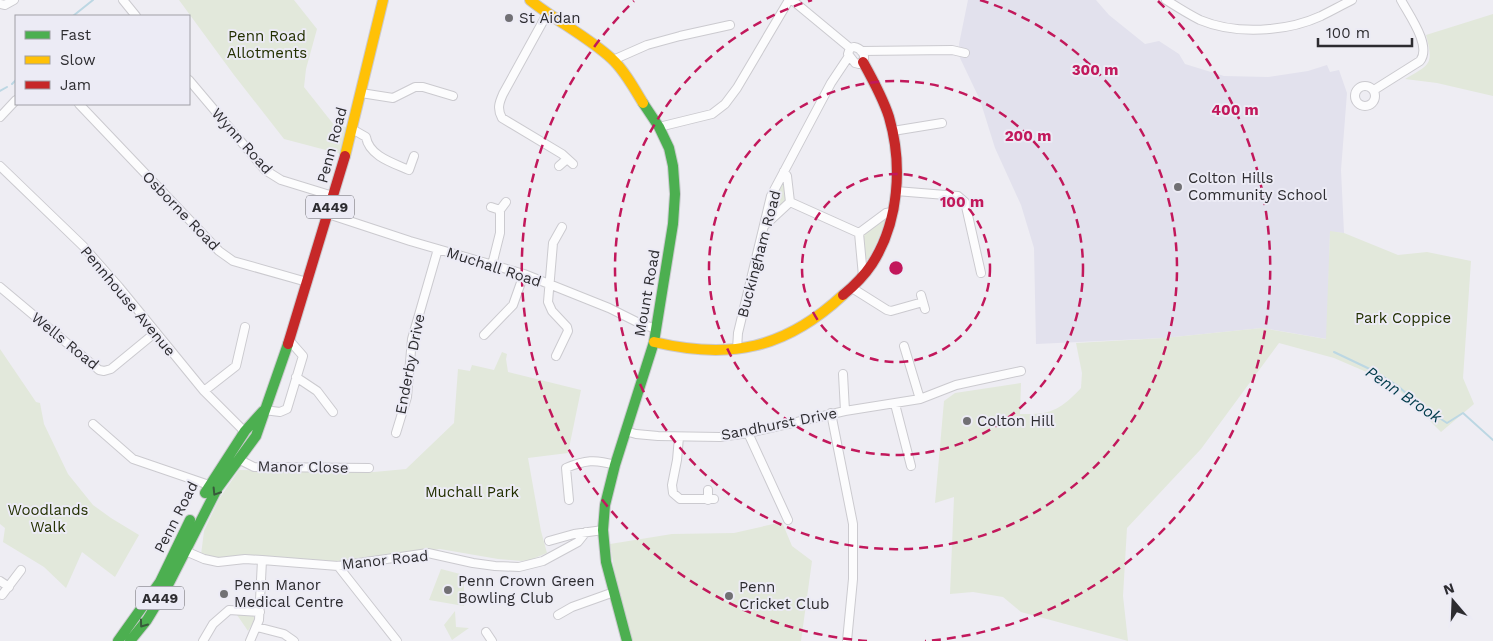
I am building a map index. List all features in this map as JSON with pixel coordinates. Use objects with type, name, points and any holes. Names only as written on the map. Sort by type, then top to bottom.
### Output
[{"type":"main road","name":"Penn Road","points":[[118,641],[160,582],[217,489],[256,436],[261,424],[328,214],[352,129],[383,0]]},
{"type":"main road","name":"Mount Road","points":[[530,0],[547,14],[614,60],[659,127],[672,156],[675,194],[674,224],[654,342],[625,431],[605,506],[603,530],[606,562],[627,641]]},
{"type":"main road","points":[[654,342],[692,350],[718,351],[737,350],[757,345],[803,327],[828,310],[852,288],[872,264],[882,246],[892,212],[896,191],[897,158],[889,116],[877,87],[862,62]]},
{"type":"main road","name":"Penn Road","points":[[130,641],[147,620],[167,587],[209,485],[245,431],[264,410]]},
{"type":"street","points":[[0,4],[6,5],[14,0]]},
{"type":"street","points":[[123,0],[135,15]]},
{"type":"street","points":[[659,127],[712,114],[725,104],[737,88],[790,0],[849,52],[856,63],[862,62],[864,58],[858,47],[849,52]]},
{"type":"street","points":[[1166,0],[1200,20],[1224,27],[1254,29],[1299,24],[1352,0]]},
{"type":"street","points":[[1374,90],[1420,62],[1423,58],[1424,44],[1401,0]]},
{"type":"street","points":[[547,14],[503,94],[498,111],[502,118],[567,158],[573,164]]},
{"type":"street","points":[[614,60],[648,45],[730,25]]},
{"type":"street","points":[[861,51],[952,50],[966,53]]},
{"type":"street","name":"Buckingham Road","points":[[737,350],[738,333],[771,196],[849,52]]},
{"type":"street","name":"Wynn Road","points":[[190,81],[265,170],[274,177],[333,196]]},
{"type":"street","points":[[361,93],[393,98],[415,87],[424,87],[453,96]]},
{"type":"street","points":[[0,117],[15,101]]},
{"type":"street","name":"Osborne Road","points":[[79,105],[219,251],[233,261],[307,282]]},
{"type":"street","points":[[893,132],[942,123]]},
{"type":"street","points":[[352,129],[366,137],[367,145],[391,163],[408,170],[414,156]]},
{"type":"street","points":[[560,166],[567,158]]},
{"type":"street","name":"Pennhouse Avenue","points":[[0,166],[83,246],[204,391],[245,431],[256,436]]},
{"type":"street","points":[[784,172],[787,176],[790,202]]},
{"type":"street","points":[[896,191],[963,198],[981,273]]},
{"type":"street","points":[[492,265],[500,233],[500,210],[506,202]]},
{"type":"street","points":[[764,226],[790,202]]},
{"type":"street","points":[[790,202],[859,233]]},
{"type":"street","points":[[491,208],[500,210]]},
{"type":"street","points":[[859,233],[886,213],[892,212]]},
{"type":"street","name":"Muchall Road","points":[[328,214],[524,274],[656,329]]},
{"type":"street","points":[[556,356],[568,331],[567,327],[552,311],[548,302],[553,243],[562,227]]},
{"type":"street","points":[[859,233],[863,276]]},
{"type":"street","name":"Enderby Drive","points":[[396,433],[404,423],[412,339],[438,249]]},
{"type":"street","points":[[484,335],[513,305],[524,274]]},
{"type":"street","name":"Wells Road","points":[[0,287],[99,370],[111,369],[156,332]]},
{"type":"street","points":[[852,288],[891,312],[923,302]]},
{"type":"street","points":[[204,391],[236,366],[245,326]]},
{"type":"street","points":[[264,410],[280,412],[286,409],[303,356],[289,340]]},
{"type":"street","points":[[915,351],[905,350],[920,399]]},
{"type":"street","points":[[845,410],[920,399],[956,385],[1021,371]]},
{"type":"street","name":"Sandhurst Drive","points":[[625,431],[647,436],[720,437],[748,433],[845,410],[843,374]]},
{"type":"street","points":[[296,377],[317,391],[333,412]]},
{"type":"street","name":"Sandhurst Drive","points":[[835,383],[844,382]]},
{"type":"street","points":[[895,404],[911,466]]},
{"type":"street","points":[[832,413],[853,524],[853,579],[847,641]]},
{"type":"street","points":[[93,424],[129,456],[209,485]]},
{"type":"street","points":[[93,437],[100,430]]},
{"type":"street","points":[[748,433],[788,520]]},
{"type":"street","points":[[679,437],[678,460],[672,485],[673,494],[680,499],[711,500],[708,490]]},
{"type":"street","name":"Manor Close","points":[[229,455],[254,467],[369,468]]},
{"type":"street","points":[[568,500],[566,468],[578,463],[596,460],[615,465]]},
{"type":"street","points":[[549,541],[564,536],[603,530]]},
{"type":"street","name":"Manor Road","points":[[181,550],[218,562],[244,559],[338,566],[428,553],[473,563],[519,567],[543,561],[568,548],[578,542],[586,532]]},
{"type":"street","points":[[564,536],[568,548]]},
{"type":"street","points":[[250,641],[257,627],[260,612],[262,560]]},
{"type":"street","points":[[338,566],[398,641]]},
{"type":"street","points":[[2,595],[21,570]]},
{"type":"street","points":[[0,581],[8,586]]},
{"type":"street","points":[[558,615],[572,607],[614,592]]},
{"type":"street","points":[[203,641],[213,624],[229,610],[260,612]]},
{"type":"street","points":[[257,627],[270,632],[284,634],[294,641]]},
{"type":"street","points":[[486,632],[491,640],[498,633]]},
{"type":"shaded area","name":"Colton Hills Community School","points":[[968,0],[1096,0],[1109,15],[1145,44],[1159,41],[1179,54],[1185,64],[1224,76],[1268,77],[1308,71],[1327,65],[1330,72],[1339,70],[1347,93],[1341,170],[1344,233],[1330,232],[1327,339],[1262,328],[1164,338],[1036,344],[1034,248],[1021,205],[995,148],[980,100],[960,58],[959,44]]},
{"type":"green space","name":"Penn Road Allotments","points":[[179,0],[294,0],[317,29],[306,69],[304,87],[334,125],[347,127],[341,154],[284,139]]},
{"type":"green space","points":[[1493,14],[1493,96],[1437,83],[1405,79],[1428,63],[1430,52],[1426,35]]},
{"type":"green space","points":[[782,181],[784,181],[786,200],[778,211],[773,212],[771,209],[772,202]]},
{"type":"green space","points":[[884,218],[886,220],[876,244],[868,259],[865,259],[863,238],[871,227]]},
{"type":"green space","name":"Park Coppice","points":[[1330,231],[1344,233],[1398,255],[1427,252],[1471,261],[1463,378],[1474,404],[1441,432],[1392,383],[1334,358],[1279,343],[1201,449],[1127,528],[1123,596],[1128,641],[1021,612],[1003,597],[973,592],[950,594],[954,497],[935,503],[944,401],[955,393],[1021,383],[1020,414],[1054,410],[1081,388],[1082,373],[1076,343],[1164,338],[1262,328],[1326,339]]},
{"type":"green space","name":"Woodlands Walk","points":[[0,349],[36,402],[40,403],[44,424],[68,474],[93,505],[139,535],[115,577],[82,552],[66,588],[44,567],[3,542],[5,528],[0,524]]},
{"type":"green space","name":"Muchall Park","points":[[502,352],[507,354],[508,372],[581,390],[568,453],[528,458],[541,531],[547,553],[530,560],[521,561],[440,549],[352,563],[238,555],[223,559],[201,555],[204,531],[219,499],[239,470],[374,472],[406,469],[454,423],[458,369],[470,371],[472,365],[494,370]]},
{"type":"green space","points":[[782,522],[792,546],[812,561],[801,641],[632,641],[618,592],[610,544],[672,534],[734,533]]},
{"type":"green space","name":"Penn Crown Green Bowling Club","points":[[441,569],[464,575],[464,606],[429,600]]},
{"type":"green space","points":[[455,611],[456,627],[469,628],[452,640],[444,625]]},
{"type":"green space","points":[[235,612],[253,615],[255,619],[248,631]]},
{"type":"waterway","points":[[74,15],[93,0]]},
{"type":"waterway","points":[[12,84],[15,81]]},
{"type":"waterway","points":[[0,91],[7,87]]},
{"type":"waterway","name":"Penn Brook","points":[[1334,352],[1376,372],[1447,423],[1463,413],[1493,440]]},
{"type":"traffic: fast","points":[[627,641],[606,562],[603,530],[605,505],[615,465],[654,342],[673,224],[675,194],[673,166],[669,148],[659,127],[643,103]]},
{"type":"traffic: fast","points":[[130,641],[147,620],[167,587],[217,489],[256,436],[288,344]]},
{"type":"traffic: fast","points":[[205,493],[245,431],[263,411]]},
{"type":"traffic: fast","points":[[118,641],[160,582],[190,520]]},
{"type":"traffic: slow","points":[[345,156],[383,0]]},
{"type":"traffic: slow","points":[[530,0],[612,59],[625,74],[643,103]]},
{"type":"traffic: slow","points":[[654,342],[707,350],[755,346],[800,328],[843,295]]},
{"type":"traffic: jam","points":[[843,295],[866,273],[881,248],[893,212],[896,193],[896,154],[889,117],[881,96],[863,62]]},
{"type":"traffic: jam","points":[[288,344],[345,156]]},
{"type":"place","name":"St Aidan","points":[[509,18]]},
{"type":"place","name":"Colton Hills Community School","points":[[1178,187]]},
{"type":"place","name":"Colton Hill","points":[[967,421]]},
{"type":"place","name":"Penn Crown Green Bowling Club","points":[[448,590]]},
{"type":"place","name":"Penn Manor Medical Centre","points":[[224,594]]},
{"type":"place","name":"Penn Cricket Club","points":[[729,596]]}]
